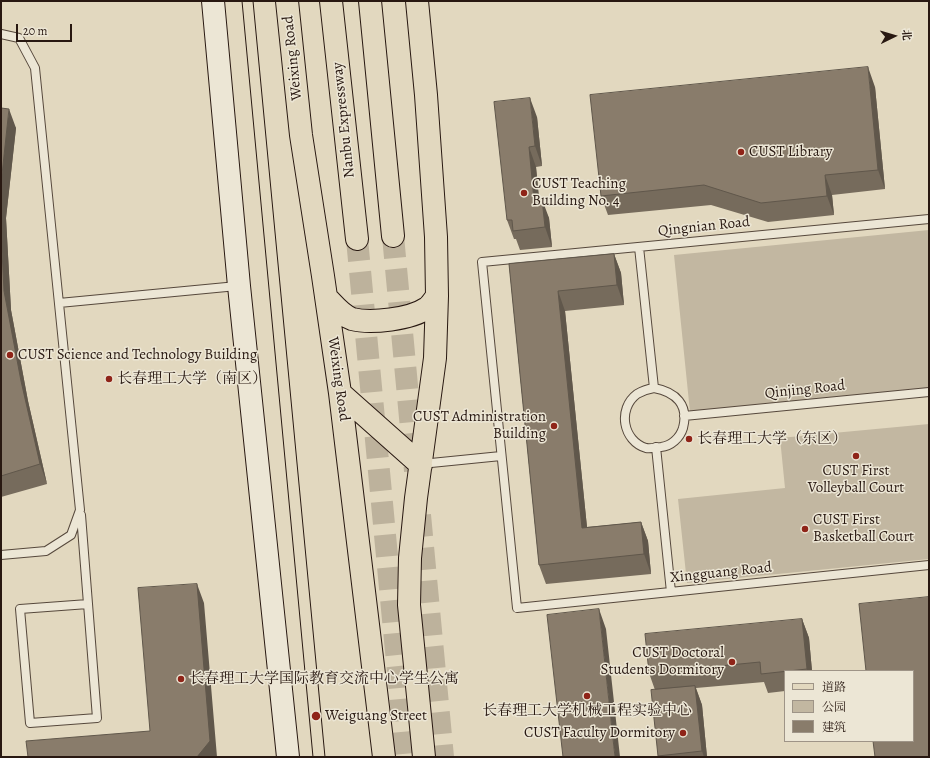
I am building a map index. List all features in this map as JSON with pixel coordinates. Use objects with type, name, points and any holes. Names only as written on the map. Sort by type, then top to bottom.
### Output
[{"type":"main road","points":[[213,1],[239,286],[288,757]]},
{"type":"main road","name":"Weixing Road","points":[[287,1],[301,134],[340,393],[384,757]]},
{"type":"main road","name":"Nanbu Expressway","points":[[331,1],[357,239]]},
{"type":"main road","points":[[370,1],[393,236]]},
{"type":"main road","points":[[417,1],[426,95],[436,237],[437,296],[435,358],[410,558],[408,605],[424,757]]},
{"type":"main road","points":[[326,296],[339,312],[352,319],[371,321],[394,320],[414,314],[428,307],[437,296]]},
{"type":"main road","points":[[340,393],[421,465]]},
{"type":"lane","points":[[1,34],[19,38],[35,68],[80,510],[88,604],[97,718],[30,723],[20,609],[88,604]]},
{"type":"lane","name":"Qingnian Road","points":[[501,456],[482,262],[929,219]]},
{"type":"lane","points":[[639,247],[654,388]]},
{"type":"lane","points":[[59,303],[239,286]]},
{"type":"lane","points":[[654,388],[673,394],[680,402],[684,416],[685,422],[682,432],[676,440],[668,446],[648,448],[639,445],[629,434],[626,430],[624,421],[625,411],[629,402],[644,390],[654,388]]},
{"type":"lane","name":"Qinjing Road","points":[[684,416],[929,392]]},
{"type":"lane","points":[[656,447],[671,592]]},
{"type":"lane","points":[[421,465],[501,456]]},
{"type":"lane","name":"Xingguang Road","points":[[501,456],[517,608],[929,565]]},
{"type":"lane","points":[[1,556],[46,551],[72,536],[80,510]]},
{"type":"green space","points":[[929,230],[929,388],[690,412],[674,255]]},
{"type":"green space","name":"CUST First Basketball Court","points":[[929,424],[929,559],[687,583],[678,499],[785,488],[780,438]]},
{"type":"building","name":"CUST Library","points":[[868,67],[878,170],[825,175],[827,196],[761,203],[704,185],[601,196],[590,95]]},
{"type":"building","name":"CUST Teaching Building No. 4","points":[[530,98],[535,146],[529,147],[534,200],[542,199],[545,227],[513,231],[512,220],[507,220],[494,102]]},
{"type":"building","points":[[1,108],[9,109],[1,184]]},
{"type":"building","points":[[1,231],[4,291],[21,381],[40,464],[1,476]]},
{"type":"building","name":"CUST Administration Building","points":[[614,254],[617,285],[558,291],[582,528],[641,522],[644,554],[539,565],[509,264]]},
{"type":"building","name":"长春理工大学国际教育交流中心学生公寓","points":[[197,584],[210,741],[197,757],[28,757],[26,741],[150,731],[138,588]]},
{"type":"building","points":[[929,597],[929,757],[875,757],[873,742],[914,742],[914,670],[866,670],[859,604]]},
{"type":"building","name":"长春理工大学机械工程实验中心","points":[[599,609],[615,757],[563,757],[547,615]]},
{"type":"building","points":[[802,619],[807,669],[784,670],[784,672],[761,674],[760,662],[649,673],[645,634]]},
{"type":"building","name":"CUST Faculty Dormitory","points":[[695,686],[702,751],[658,756],[651,690]]},
{"type":"tunnel","points":[[393,236],[415,471]]},
{"type":"tunnel","points":[[357,239],[406,757]]},
{"type":"tunnel","points":[[420,515],[443,757]]},
{"type":"tram line","points":[[242,1],[313,757]]},
{"type":"tram line","points":[[253,1],[325,757]]},
{"type":"place","name":"CUST Library","points":[[741,152]]},
{"type":"place","name":"CUST Teaching Building No. 4","points":[[524,193]]},
{"type":"place","name":"CUST Science and Technology Building","points":[[10,355]]},
{"type":"place","name":"长春理工大学（南区）","points":[[109,379]]},
{"type":"place","name":"CUST Administration Building","points":[[554,426]]},
{"type":"place","name":"长春理工大学（东区）","points":[[689,439]]},
{"type":"place","name":"CUST First Volleyball Court","points":[[856,456]]},
{"type":"place","name":"CUST First Basketball Court","points":[[805,529]]},
{"type":"place","name":"CUST Doctoral Students Dormitory","points":[[732,662]]},
{"type":"place","name":"长春理工大学国际教育交流中心学生公寓","points":[[181,679]]},
{"type":"place","name":"长春理工大学机械工程实验中心","points":[[587,696]]},
{"type":"place","name":"Weiguang Street","points":[[316,716]]},
{"type":"place","name":"CUST Faculty Dormitory","points":[[683,733]]}]
